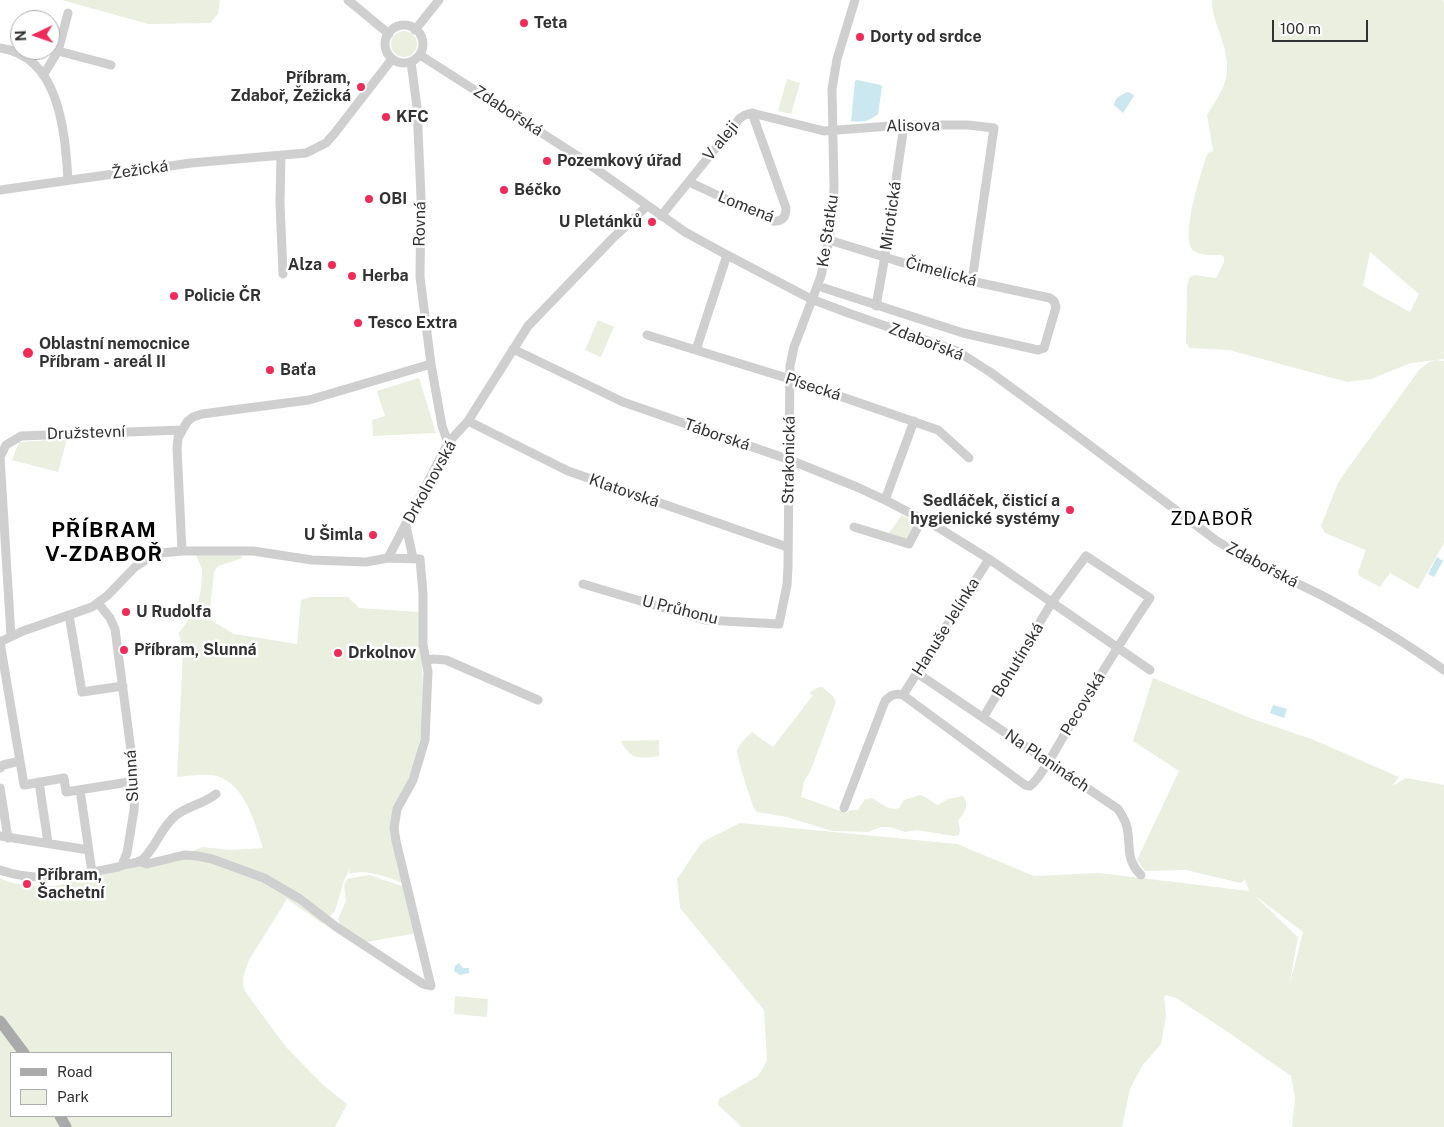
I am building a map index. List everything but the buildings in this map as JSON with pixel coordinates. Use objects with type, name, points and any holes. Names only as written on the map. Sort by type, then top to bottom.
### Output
[{"type":"main road","points":[[0,1021],[23,1052]]},
{"type":"street","points":[[348,0],[389,34]]},
{"type":"street","points":[[415,30],[439,0]]},
{"type":"street","name":"Ke Statku","points":[[811,299],[821,276],[833,216],[832,89],[836,65],[855,0]]},
{"type":"street","points":[[60,43],[68,13]]},
{"type":"street","points":[[399,26],[408,26],[415,30],[422,40],[420,55],[411,62],[399,63],[392,59],[385,45],[389,34],[399,26]]},
{"type":"street","points":[[0,48],[20,54],[44,74],[63,120],[68,180]]},
{"type":"street","points":[[60,52],[111,65]]},
{"type":"street","name":"Zdabořská","points":[[420,55],[576,155],[661,216],[727,255],[811,299],[957,350],[1057,421],[1217,542],[1323,597],[1396,638],[1444,670]]},
{"type":"street","name":"Žežická","points":[[0,190],[230,158],[306,152],[326,143],[392,59]]},
{"type":"street","points":[[44,74],[53,60]]},
{"type":"street","name":"Rovná","points":[[411,62],[417,107],[421,197],[420,277],[431,364],[442,426],[448,443]]},
{"type":"street","name":"V aleji","points":[[661,216],[740,118],[745,115],[752,113],[824,131],[833,131]]},
{"type":"street","name":"Lomená","points":[[689,182],[773,221],[779,222],[783,219],[786,214],[786,208],[752,113]]},
{"type":"street","name":"Alisova","points":[[833,131],[904,125],[968,125],[994,128],[972,281]]},
{"type":"street","name":"Mirotická","points":[[876,306],[904,125]]},
{"type":"street","points":[[281,155],[280,203],[284,274]]},
{"type":"street","name":"Drkolnovská","points":[[388,558],[448,443],[468,421],[528,326],[612,239],[647,206]]},
{"type":"street","name":"Čimelická","points":[[829,240],[943,275],[1050,298],[1054,301]]},
{"type":"street","points":[[696,350],[727,255]]},
{"type":"street","name":"Zdabořská","points":[[824,288],[963,333],[1038,350],[1044,348],[1056,307],[1054,301]]},
{"type":"street","name":"Strakonická","points":[[779,624],[786,585],[790,460],[790,380],[794,347],[811,299]]},
{"type":"street","name":"Písecká","points":[[647,335],[790,380],[938,430],[970,458]]},
{"type":"street","name":"Táborská","points":[[513,349],[622,402],[790,460],[885,500],[922,519],[989,559],[1150,670]]},
{"type":"street","points":[[182,551],[177,448],[178,438],[182,430],[193,417],[202,414],[309,400],[431,364]]},
{"type":"street","name":"Klatovská","points":[[468,421],[568,471],[787,547]]},
{"type":"street","points":[[885,500],[914,421]]},
{"type":"street","name":"Družstevní","points":[[11,636],[0,457],[6,445],[21,436],[182,430]]},
{"type":"street","points":[[854,527],[909,544],[922,519]]},
{"type":"street","points":[[0,870],[28,878],[46,879],[140,862],[147,864],[184,855],[212,859],[264,878],[300,898],[335,926],[423,984],[431,986],[408,884],[396,841],[396,809],[413,780],[425,740],[428,672],[423,644],[423,594],[417,558],[406,526]]},
{"type":"street","points":[[135,781],[66,792],[64,778],[24,785],[0,642],[11,636],[98,603],[144,560],[160,553],[182,551],[253,551],[312,560],[360,561],[375,561],[388,558],[417,558]]},
{"type":"street","points":[[1052,602],[1086,556],[1150,598],[1117,647]]},
{"type":"street","name":"Hanuše Jelínka","points":[[903,694],[989,559]]},
{"type":"street","name":"U Průhonu","points":[[583,584],[705,620],[779,624]]},
{"type":"street","name":"Bohutínská","points":[[983,718],[1052,602]]},
{"type":"street","name":"Slunná","points":[[98,603],[110,618],[114,630],[135,781],[134,810],[127,854],[122,865]]},
{"type":"street","points":[[69,615],[82,692],[123,686]]},
{"type":"street","name":"Pecovská","points":[[903,694],[1025,785],[1030,786],[1048,761],[1117,647]]},
{"type":"street","points":[[427,661],[433,659],[446,660],[538,700]]},
{"type":"street","name":"Na Planinách","points":[[917,673],[1118,809],[1124,818],[1127,828],[1129,855],[1134,868],[1141,875]]},
{"type":"street","points":[[844,808],[885,701],[891,695],[903,694]]},
{"type":"street","points":[[0,768],[3,765],[20,761]]},
{"type":"street","points":[[39,782],[48,844]]},
{"type":"street","points":[[0,788],[4,837],[89,850]]},
{"type":"street","points":[[80,790],[92,872]]},
{"type":"street","points":[[140,862],[165,826],[175,816],[183,810],[216,794]]},
{"type":"green space","points":[[62,0],[220,0],[218,14],[210,23],[148,24]]},
{"type":"green space","points":[[1212,0],[1442,0],[1444,2],[1444,359],[1411,363],[1371,379],[1347,382],[1229,350],[1190,348],[1186,343],[1187,286],[1189,278],[1194,275],[1216,278],[1224,262],[1224,257],[1221,255],[1197,253],[1194,251],[1190,244],[1189,234],[1192,206],[1200,177],[1208,153],[1213,151],[1207,115],[1224,85],[1227,68],[1224,47]],"holes":[[[1370,252],[1419,294],[1410,312],[1363,286]]]},
{"type":"green space","points":[[404,31],[413,35],[417,44],[413,53],[404,57],[395,53],[391,44],[395,35]]},
{"type":"green space","points":[[787,79],[800,83],[791,114],[778,111]]},
{"type":"green space","points":[[598,320],[614,327],[601,357],[585,350]]},
{"type":"green space","points":[[1436,360],[1444,361],[1444,543],[1418,589],[1390,573],[1380,587],[1359,576],[1358,572],[1366,550],[1325,533],[1321,526],[1338,483],[1346,471],[1419,370],[1429,362]]},
{"type":"green space","points":[[419,378],[436,433],[373,436],[372,420],[385,416],[377,391]]},
{"type":"green space","points":[[67,439],[58,472],[12,460],[19,442]]},
{"type":"green space","points":[[902,515],[914,521],[915,526],[909,539],[905,540],[888,534]]},
{"type":"green space","points":[[236,552],[243,558],[218,566],[214,572],[209,619],[234,634],[297,644],[301,600],[310,597],[348,597],[359,608],[419,612],[419,647],[422,662],[424,716],[416,762],[397,804],[395,817],[402,883],[369,873],[349,874],[350,869],[344,880],[335,911],[323,924],[287,899],[249,960],[243,977],[244,990],[286,1047],[323,1085],[347,1104],[335,1127],[71,1127],[65,1117],[172,1117],[172,1052],[26,1052],[0,1014],[0,878],[13,883],[55,886],[184,855],[202,847],[230,850],[263,848],[252,815],[240,794],[232,785],[212,775],[177,777],[183,652],[179,633],[197,608],[201,589],[202,569],[195,553]]},
{"type":"green space","points":[[1153,678],[1250,718],[1314,740],[1399,777],[1392,786],[1406,778],[1444,785],[1444,1127],[1292,1127],[1295,1097],[1291,1076],[1176,998],[1166,995],[1164,997],[1166,1016],[1161,1044],[1142,1066],[1130,1089],[1122,1127],[742,1127],[718,1105],[719,1099],[758,1076],[767,1061],[764,1010],[680,908],[677,879],[700,845],[740,823],[957,844],[1034,876],[1099,873],[1249,891],[1245,879],[1241,883],[1186,870],[1145,871],[1137,860],[1179,771],[1133,741]],"holes":[[[1254,895],[1303,932],[1289,987],[1298,937]]]},
{"type":"green space","points":[[822,687],[833,696],[836,702],[810,772],[804,781],[801,797],[846,813],[851,810],[858,810],[865,799],[872,798],[885,806],[895,809],[899,808],[904,800],[920,795],[938,805],[948,799],[963,796],[966,806],[958,821],[959,835],[954,836],[917,830],[905,832],[890,827],[881,827],[868,832],[832,831],[787,817],[757,812],[752,804],[741,769],[737,754],[738,748],[752,732],[773,747],[813,695],[809,693]]},
{"type":"green space","points":[[659,740],[659,756],[646,758],[632,755],[621,741]]},
{"type":"green space","points":[[369,875],[405,887],[417,933],[367,942],[342,928],[338,919],[346,901],[344,886],[347,879]]},
{"type":"green space","points":[[455,996],[488,999],[487,1017],[454,1014]]},
{"type":"green space","points":[[0,1026],[19,1052],[10,1052],[10,1117],[55,1117],[61,1127],[0,1127]]},
{"type":"water","points":[[855,81],[881,85],[882,87],[878,114],[862,122],[851,121]]},
{"type":"water","points":[[1128,92],[1134,96],[1123,113],[1114,105],[1119,97]]},
{"type":"water","points":[[1437,557],[1443,561],[1434,577],[1428,574]]},
{"type":"water","points":[[1273,705],[1287,709],[1284,718],[1270,713]]},
{"type":"water","points":[[459,963],[463,968],[469,968],[469,973],[460,975],[454,971],[455,966]]},
{"type":"place","name":"Teta","points":[[524,23]]},
{"type":"place","name":"Dorty od srdce","points":[[860,37]]},
{"type":"place","name":"Příbram, Zdaboř, Žežická","points":[[361,87]]},
{"type":"place","name":"KFC","points":[[386,117]]},
{"type":"place","name":"Pozemkový úřad","points":[[547,161]]},
{"type":"place","name":"Béčko","points":[[504,190]]},
{"type":"place","name":"OBI","points":[[369,199]]},
{"type":"place","name":"U Pletánků","points":[[652,222]]},
{"type":"place","name":"Alza","points":[[332,265]]},
{"type":"place","name":"Herba","points":[[352,276]]},
{"type":"place","name":"Policie ČR","points":[[174,296]]},
{"type":"place","name":"Tesco Extra","points":[[358,323]]},
{"type":"place","name":"Oblastní nemocnice Příbram - areál II","points":[[28,353]]},
{"type":"place","name":"Baťa","points":[[270,370]]},
{"type":"place","name":"Sedláček, čisticí a hygienické systémy","points":[[1070,510]]},
{"type":"place","name":"U Šimla","points":[[373,535]]},
{"type":"place","name":"U Rudolfa","points":[[126,612]]},
{"type":"place","name":"Příbram, Slunná","points":[[124,650]]},
{"type":"place","name":"Drkolnov","points":[[338,653]]},
{"type":"place","name":"Příbram, Šachetní","points":[[27,884]]},
{"type":"district","name":"ZDABOŘ","points":[[1212,519]]},
{"type":"district","name":"PŘÍBRAM V-ZDABOŘ","points":[[104,543]]}]
